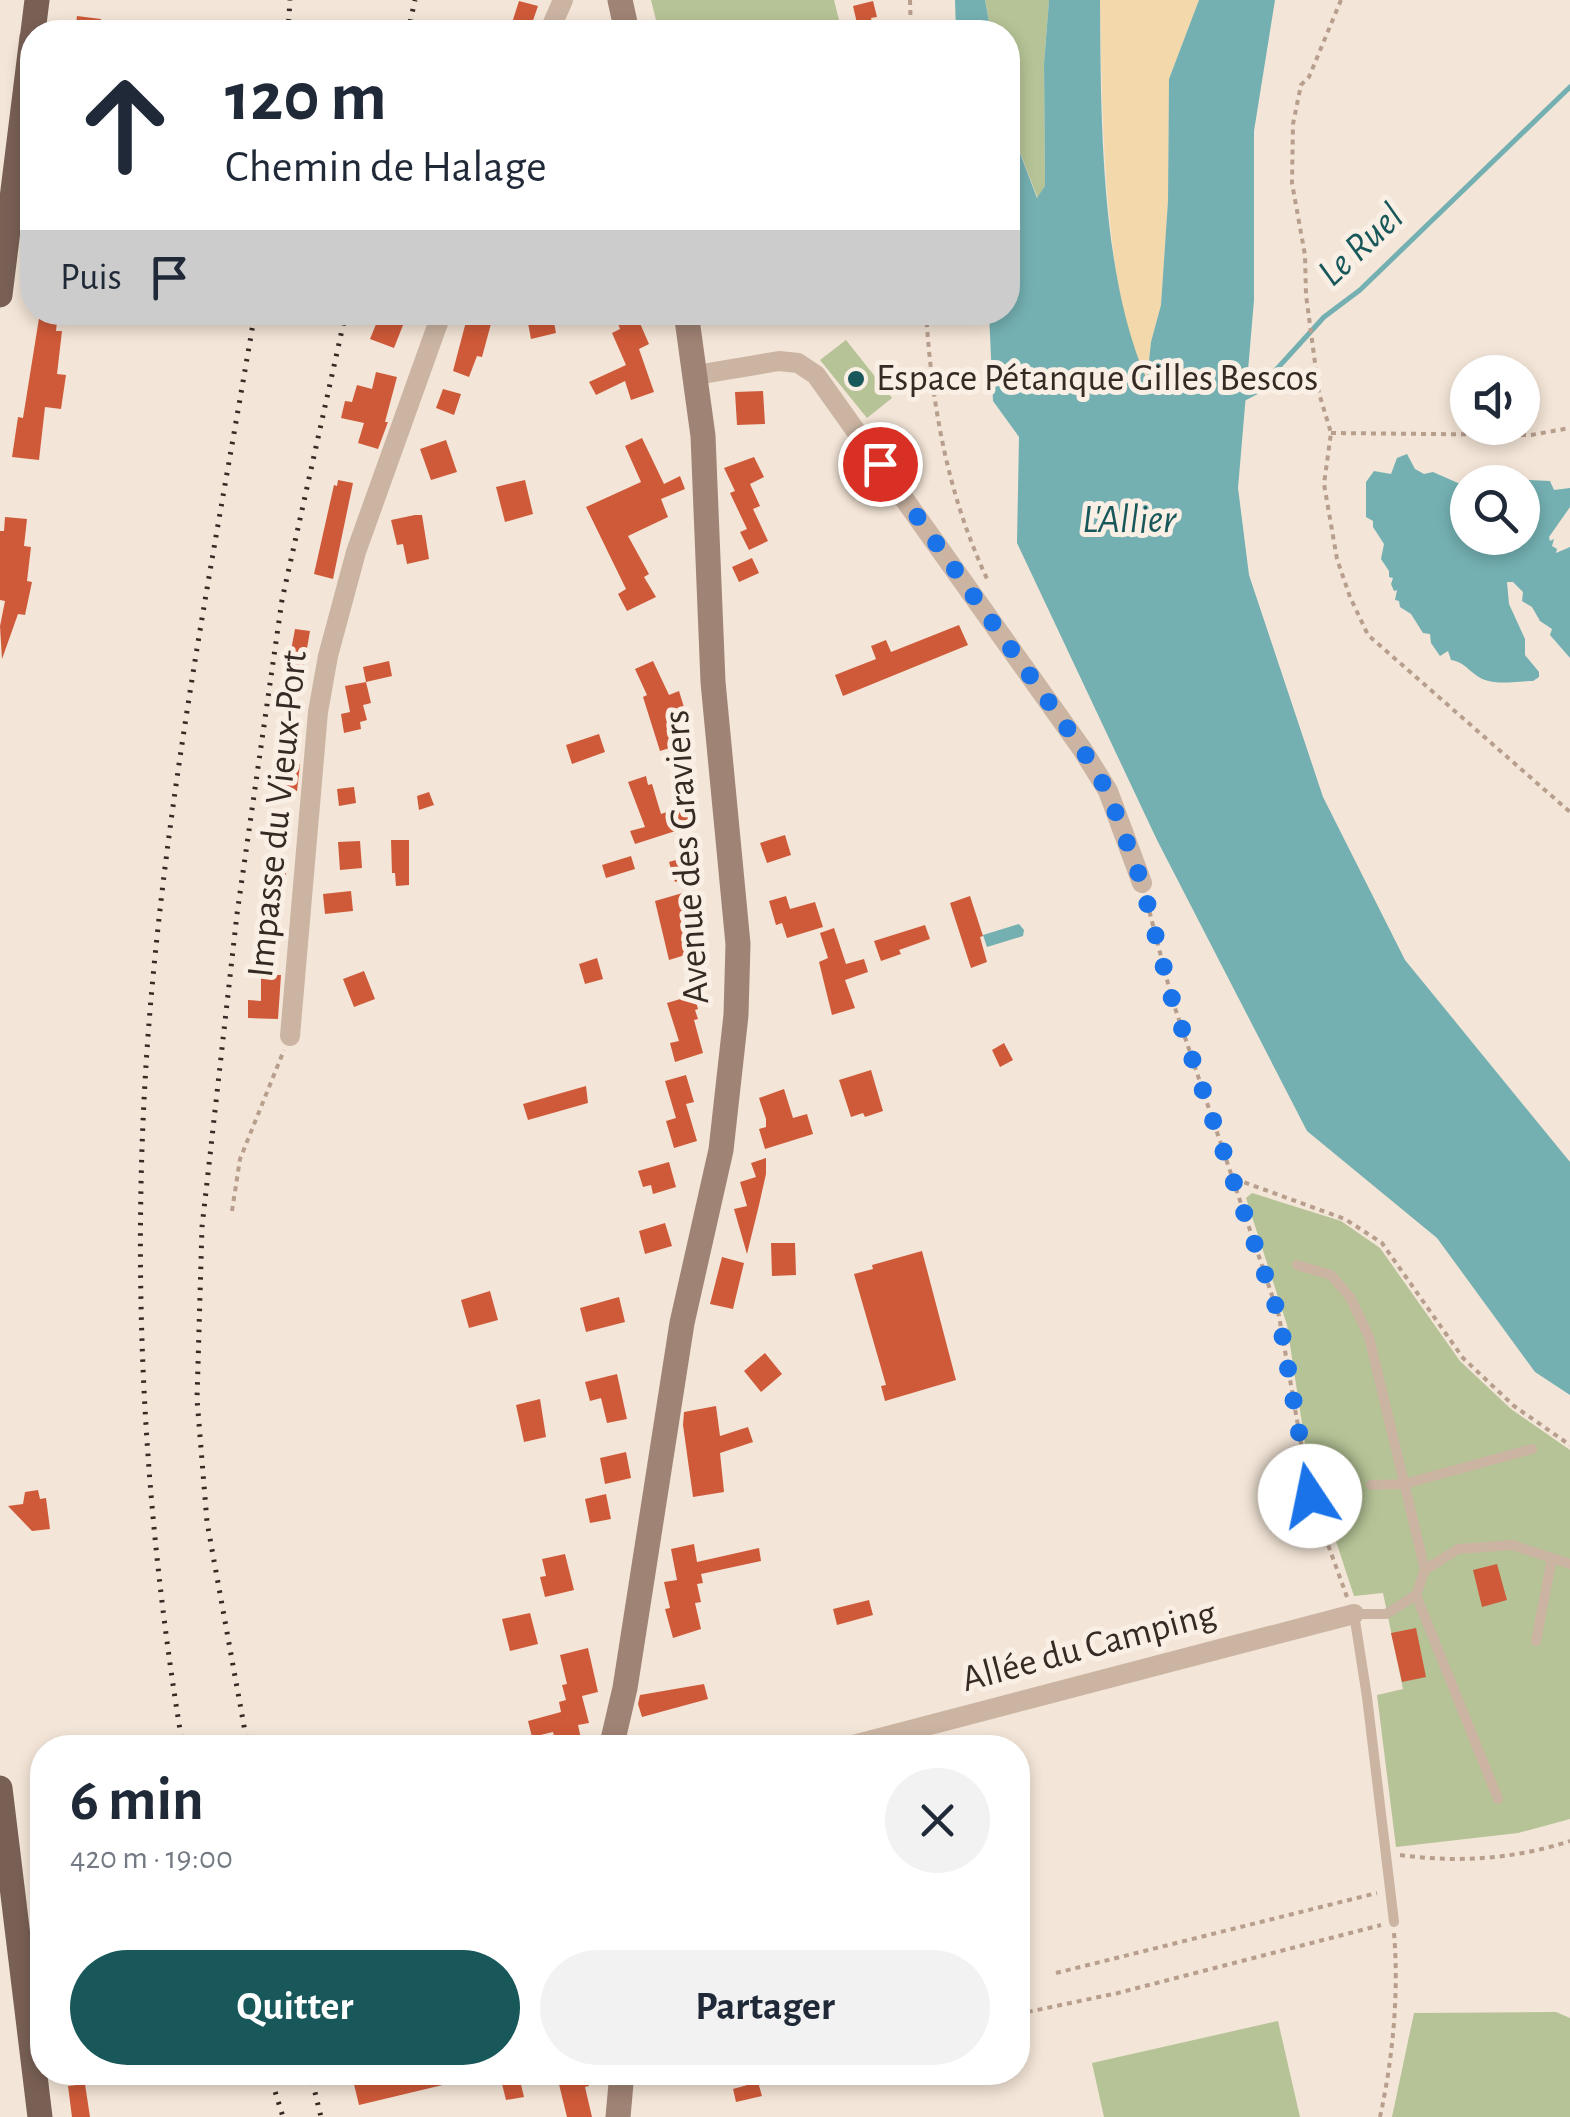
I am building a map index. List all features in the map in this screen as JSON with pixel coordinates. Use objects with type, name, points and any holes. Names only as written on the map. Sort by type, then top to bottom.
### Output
[{"type":"main road","points":[[0,295],[20,137]]},
{"type":"main road","points":[[0,1788],[30,2035]]},
{"type":"main road","points":[[36,2085],[40,2117]]},
{"type":"street","name":"Impasse du Vieux-Port","points":[[290,1036],[318,712],[328,656],[356,552],[437,325]]},
{"type":"street","name":"Avenue des Graviers","points":[[614,1735],[682,1324],[721,1150],[736,1016],[738,944],[713,682],[704,436],[688,325]]},
{"type":"street","points":[[696,376],[779,360],[798,362],[816,375],[1082,749],[1108,792],[1142,883]]},
{"type":"street","name":"Allée du Camping","points":[[892,1735],[1354,1614]]},
{"type":"street","name":"Avenue des Graviers","points":[[624,1688],[624,1735]]},
{"type":"street","points":[[618,2117],[621,2085]]},
{"type":"lane","points":[[1297,1265],[1331,1275],[1350,1297],[1368,1337],[1425,1570],[1416,1595],[1386,1614],[1354,1614],[1394,1922]]},
{"type":"lane","points":[[1372,1485],[1404,1484],[1532,1449]]},
{"type":"lane","points":[[1425,1570],[1458,1549],[1512,1546],[1570,1564]]},
{"type":"lane","points":[[1536,1641],[1552,1558]]},
{"type":"lane","points":[[1416,1595],[1498,1799]]},
{"type":"path","points":[[1341,0],[1309,77],[1302,85],[1293,124],[1292,184],[1305,255],[1306,295],[1319,393],[1331,432],[1324,484],[1337,559],[1368,635],[1570,812]]},
{"type":"path","points":[[927,325],[940,438],[961,518],[991,588]]},
{"type":"path","points":[[1331,432],[1531,435],[1570,428]]},
{"type":"path","points":[[1142,883],[1172,999],[1279,1316],[1310,1496],[1354,1614]]},
{"type":"path","points":[[232,1211],[240,1159],[290,1036]]},
{"type":"path","points":[[1235,1179],[1345,1220],[1382,1244],[1463,1358],[1514,1406],[1570,1445]]},
{"type":"path","points":[[1386,1853],[1438,1860],[1528,1855],[1570,1841]]},
{"type":"path","points":[[1056,1972],[1392,1889]]},
{"type":"path","points":[[1030,2011],[1118,1993],[1394,1922],[1397,1960],[1388,2080],[1380,2117]]},
{"type":"green space","points":[[651,0],[834,0],[839,20],[656,20]]},
{"type":"green space","points":[[985,0],[1049,0],[1044,64],[1045,186],[1038,199],[1020,152],[1020,20],[989,20]]},
{"type":"green space","name":"Espace Pétanque Gilles Bescos","points":[[846,340],[892,398],[867,418],[820,360]]},
{"type":"green space","points":[[1252,1193],[1341,1221],[1380,1248],[1460,1361],[1511,1409],[1570,1450],[1570,1819],[1518,1833],[1396,1847],[1377,1695],[1403,1689],[1383,1593],[1354,1596],[1306,1450],[1287,1325],[1246,1198]]},
{"type":"green space","points":[[1556,2012],[1570,2018],[1570,2117],[1392,2117],[1414,2013]]},
{"type":"green space","points":[[1278,2021],[1300,2117],[1104,2117],[1092,2063]]},
{"type":"sand","points":[[1100,0],[1199,0],[1169,79],[1168,201],[1161,305],[1151,342],[1147,383],[1124,317],[1112,238],[1105,159]]},
{"type":"water","points":[[955,0],[985,0],[989,20],[956,20]]},
{"type":"water","name":"L'Allier","points":[[1049,0],[1100,0],[1103,143],[1112,244],[1120,292],[1147,380],[1151,342],[1161,305],[1168,201],[1169,79],[1199,0],[1275,0],[1254,131],[1254,300],[1238,488],[1249,575],[1323,797],[1405,960],[1570,1162],[1570,1395],[1535,1372],[1437,1238],[1307,1131],[1157,840],[1017,543],[1019,437],[993,401],[990,325],[1020,325],[1020,153],[1037,198],[1045,186],[1044,64]]},
{"type":"water","points":[[1407,454],[1415,469],[1450,480],[1450,555],[1540,555],[1540,481],[1550,481],[1554,490],[1570,488],[1570,507],[1549,537],[1550,541],[1554,539],[1556,553],[1570,547],[1570,658],[1550,635],[1552,629],[1522,601],[1523,592],[1513,582],[1507,582],[1509,604],[1525,639],[1525,655],[1539,677],[1503,683],[1485,680],[1451,660],[1448,651],[1440,656],[1430,634],[1423,633],[1411,614],[1395,600],[1393,578],[1381,559],[1384,544],[1373,521],[1366,517],[1366,482],[1374,471],[1391,474],[1397,458]]},
{"type":"water","points":[[1019,924],[1023,936],[987,947],[983,935]]},
{"type":"building","points":[[519,1],[538,6],[533,20],[513,20]]},
{"type":"building","points":[[873,1],[877,17],[856,20],[853,6]]},
{"type":"building","points":[[38,325],[57,325],[56,331],[62,331],[57,374],[66,375],[61,409],[45,407],[39,460],[12,457],[18,417],[23,418]]},
{"type":"building","points":[[376,325],[403,325],[394,348],[370,339]]},
{"type":"building","points":[[465,325],[491,325],[482,357],[477,356],[469,377],[453,371]]},
{"type":"building","points":[[528,325],[554,325],[556,333],[531,339]]},
{"type":"building","points":[[619,325],[641,325],[649,344],[639,349],[654,392],[631,400],[625,381],[596,395],[589,382],[626,365],[612,333],[620,329]]},
{"type":"building","points":[[376,372],[397,377],[378,449],[358,443],[364,423],[341,418],[345,401],[352,402],[357,385],[372,389]]},
{"type":"building","points":[[443,389],[461,394],[454,415],[436,408]]},
{"type":"building","points":[[763,391],[765,424],[737,425],[735,392]]},
{"type":"building","points":[[642,438],[664,484],[680,476],[685,489],[661,499],[668,517],[628,536],[649,574],[644,577],[656,597],[627,611],[618,594],[626,589],[586,507],[641,482],[625,446]]},
{"type":"building","points":[[446,440],[457,472],[431,480],[420,449]]},
{"type":"building","points":[[754,457],[764,477],[750,484],[760,506],[753,509],[768,541],[749,550],[740,532],[747,529],[730,493],[735,491],[724,468]]},
{"type":"building","points":[[338,480],[353,483],[333,579],[314,574]]},
{"type":"building","points":[[525,480],[533,514],[505,522],[496,487]]},
{"type":"building","points":[[422,515],[429,559],[407,564],[403,544],[397,545],[391,520]]},
{"type":"building","points":[[5,517],[27,519],[24,546],[31,547],[27,581],[32,582],[25,615],[18,614],[2,659],[0,626],[5,601],[0,600],[0,531],[4,531]]},
{"type":"building","points":[[752,558],[759,573],[739,582],[732,567]]},
{"type":"building","points":[[959,625],[968,645],[843,696],[835,675],[876,659],[871,646],[886,640],[891,652]]},
{"type":"building","points":[[295,629],[310,631],[302,677],[287,672]]},
{"type":"building","points":[[389,661],[392,676],[366,682],[363,667]]},
{"type":"building","points":[[653,661],[669,695],[679,691],[687,717],[677,721],[682,744],[660,751],[643,697],[647,695],[635,669]]},
{"type":"building","points":[[366,682],[371,703],[363,705],[367,720],[360,722],[361,729],[344,733],[341,714],[350,712],[345,686]]},
{"type":"building","points":[[599,734],[605,752],[572,764],[566,745]]},
{"type":"building","points":[[282,763],[300,764],[297,791],[281,790]]},
{"type":"building","points":[[646,776],[661,814],[685,806],[691,826],[635,844],[630,831],[645,827],[628,782]]},
{"type":"building","points":[[354,787],[356,803],[339,806],[337,789]]},
{"type":"building","points":[[429,792],[434,805],[419,810],[417,796]]},
{"type":"building","points":[[785,835],[791,855],[767,863],[760,843]]},
{"type":"building","points":[[391,840],[409,840],[409,885],[396,886]]},
{"type":"building","points":[[360,841],[362,868],[340,870],[338,842]]},
{"type":"building","points":[[692,855],[699,874],[675,882],[669,862]]},
{"type":"building","points":[[631,856],[635,869],[606,878],[602,865]]},
{"type":"building","points":[[270,870],[286,873],[277,931],[258,928]]},
{"type":"building","points":[[351,891],[353,911],[325,914],[323,894]]},
{"type":"building","points":[[686,892],[692,913],[685,915],[695,952],[669,960],[655,901]]},
{"type":"building","points":[[786,896],[790,909],[815,902],[823,927],[787,938],[782,923],[776,925],[769,901]]},
{"type":"building","points":[[970,896],[987,962],[971,968],[950,903]]},
{"type":"building","points":[[925,925],[930,939],[881,961],[874,941]]},
{"type":"building","points":[[834,928],[846,964],[864,959],[868,972],[845,980],[855,1008],[832,1015],[819,962],[828,958],[820,933]]},
{"type":"building","points":[[597,958],[603,979],[585,984],[579,964]]},
{"type":"building","points":[[364,971],[375,999],[354,1007],[343,979]]},
{"type":"building","points":[[261,975],[281,975],[278,1019],[248,1018],[248,1000],[261,1001]]},
{"type":"building","points":[[694,995],[698,1019],[694,1020],[703,1053],[675,1062],[670,1043],[679,1041],[667,1003]]},
{"type":"building","points":[[1004,1043],[1013,1060],[1000,1067],[992,1050]]},
{"type":"building","points":[[871,1070],[883,1111],[851,1117],[839,1080]]},
{"type":"building","points":[[686,1075],[694,1102],[686,1104],[697,1141],[674,1148],[666,1121],[676,1118],[665,1081]]},
{"type":"building","points":[[586,1086],[588,1103],[528,1120],[523,1104]]},
{"type":"building","points":[[784,1089],[793,1118],[807,1114],[813,1134],[765,1149],[759,1129],[766,1127],[766,1119],[759,1098]]},
{"type":"building","points":[[766,1158],[766,1174],[756,1177],[751,1163]]},
{"type":"building","points":[[669,1162],[676,1187],[653,1194],[651,1185],[643,1187],[638,1171]]},
{"type":"building","points":[[766,1174],[747,1254],[734,1209],[747,1206],[740,1182]]},
{"type":"building","points":[[665,1223],[672,1246],[645,1254],[639,1231]]},
{"type":"building","points":[[771,1243],[795,1243],[796,1275],[772,1276]]},
{"type":"building","points":[[922,1251],[956,1380],[885,1401],[881,1386],[886,1385],[854,1274]]},
{"type":"building","points":[[722,1257],[744,1263],[733,1309],[710,1304]]},
{"type":"building","points":[[490,1291],[498,1320],[469,1328],[461,1300]]},
{"type":"building","points":[[619,1297],[625,1322],[586,1332],[580,1308]]},
{"type":"building","points":[[765,1353],[782,1374],[761,1392],[744,1371]]},
{"type":"building","points":[[617,1374],[627,1419],[607,1423],[601,1398],[590,1401],[585,1382]]},
{"type":"building","points":[[540,1399],[546,1437],[524,1442],[516,1405]]},
{"type":"building","points":[[716,1406],[720,1436],[748,1427],[753,1442],[720,1453],[724,1492],[693,1497],[684,1412]]},
{"type":"building","points":[[626,1452],[631,1478],[605,1484],[600,1458]]},
{"type":"building","points":[[38,1490],[40,1499],[46,1498],[50,1529],[32,1531],[8,1506],[23,1504],[25,1492]]},
{"type":"building","points":[[606,1494],[611,1519],[590,1523],[585,1499]]},
{"type":"building","points":[[694,1544],[697,1562],[759,1548],[761,1561],[701,1574],[703,1583],[697,1584],[701,1602],[695,1603],[701,1629],[673,1638],[665,1609],[670,1608],[664,1582],[677,1580],[671,1549]]},
{"type":"building","points":[[565,1554],[574,1590],[545,1597],[540,1577],[546,1576],[542,1559]]},
{"type":"building","points":[[1497,1564],[1507,1600],[1482,1607],[1473,1570]]},
{"type":"building","points":[[869,1600],[873,1615],[837,1625],[833,1609]]},
{"type":"building","points":[[530,1613],[538,1644],[510,1651],[502,1619]]},
{"type":"building","points":[[1416,1628],[1426,1677],[1402,1682],[1391,1633]]},
{"type":"building","points":[[588,1648],[598,1692],[582,1696],[589,1723],[578,1725],[580,1735],[553,1732],[532,1735],[528,1721],[561,1712],[559,1702],[566,1700],[562,1685],[567,1684],[560,1655]]},
{"type":"building","points":[[704,1684],[708,1699],[642,1717],[640,1695]]},
{"type":"building","points":[[85,2085],[90,2117],[72,2117],[68,2086]]},
{"type":"building","points":[[354,2085],[443,2085],[359,2105]]},
{"type":"building","points":[[502,2085],[521,2085],[524,2097],[506,2100]]},
{"type":"building","points":[[559,2085],[589,2085],[585,2087],[592,2117],[567,2117]]},
{"type":"building","points":[[759,2085],[762,2096],[736,2102],[733,2089]]},
{"type":"waterway","name":"Le Ruel","points":[[1239,401],[1256,392],[1324,317],[1360,290],[1570,87]]},
{"type":"railway","points":[[289,20],[290,0]]},
{"type":"railway","points":[[411,20],[415,0]]},
{"type":"railway","points":[[181,1735],[158,1568],[144,1387],[143,1114],[157,934],[180,755],[253,325]]},
{"type":"railway","points":[[246,1735],[207,1522],[197,1399],[202,1227],[237,914],[282,600],[343,325]]},
{"type":"railway","points":[[273,2085],[283,2117]]},
{"type":"railway","points":[[313,2085],[321,2117]]},
{"type":"place","name":"Espace Pétanque Gilles Bescos","points":[[856,379]]},
{"type":"route","points":[[880,464],[966,582],[1108,792],[1142,883],[1172,999],[1279,1316],[1310,1496]]}]
